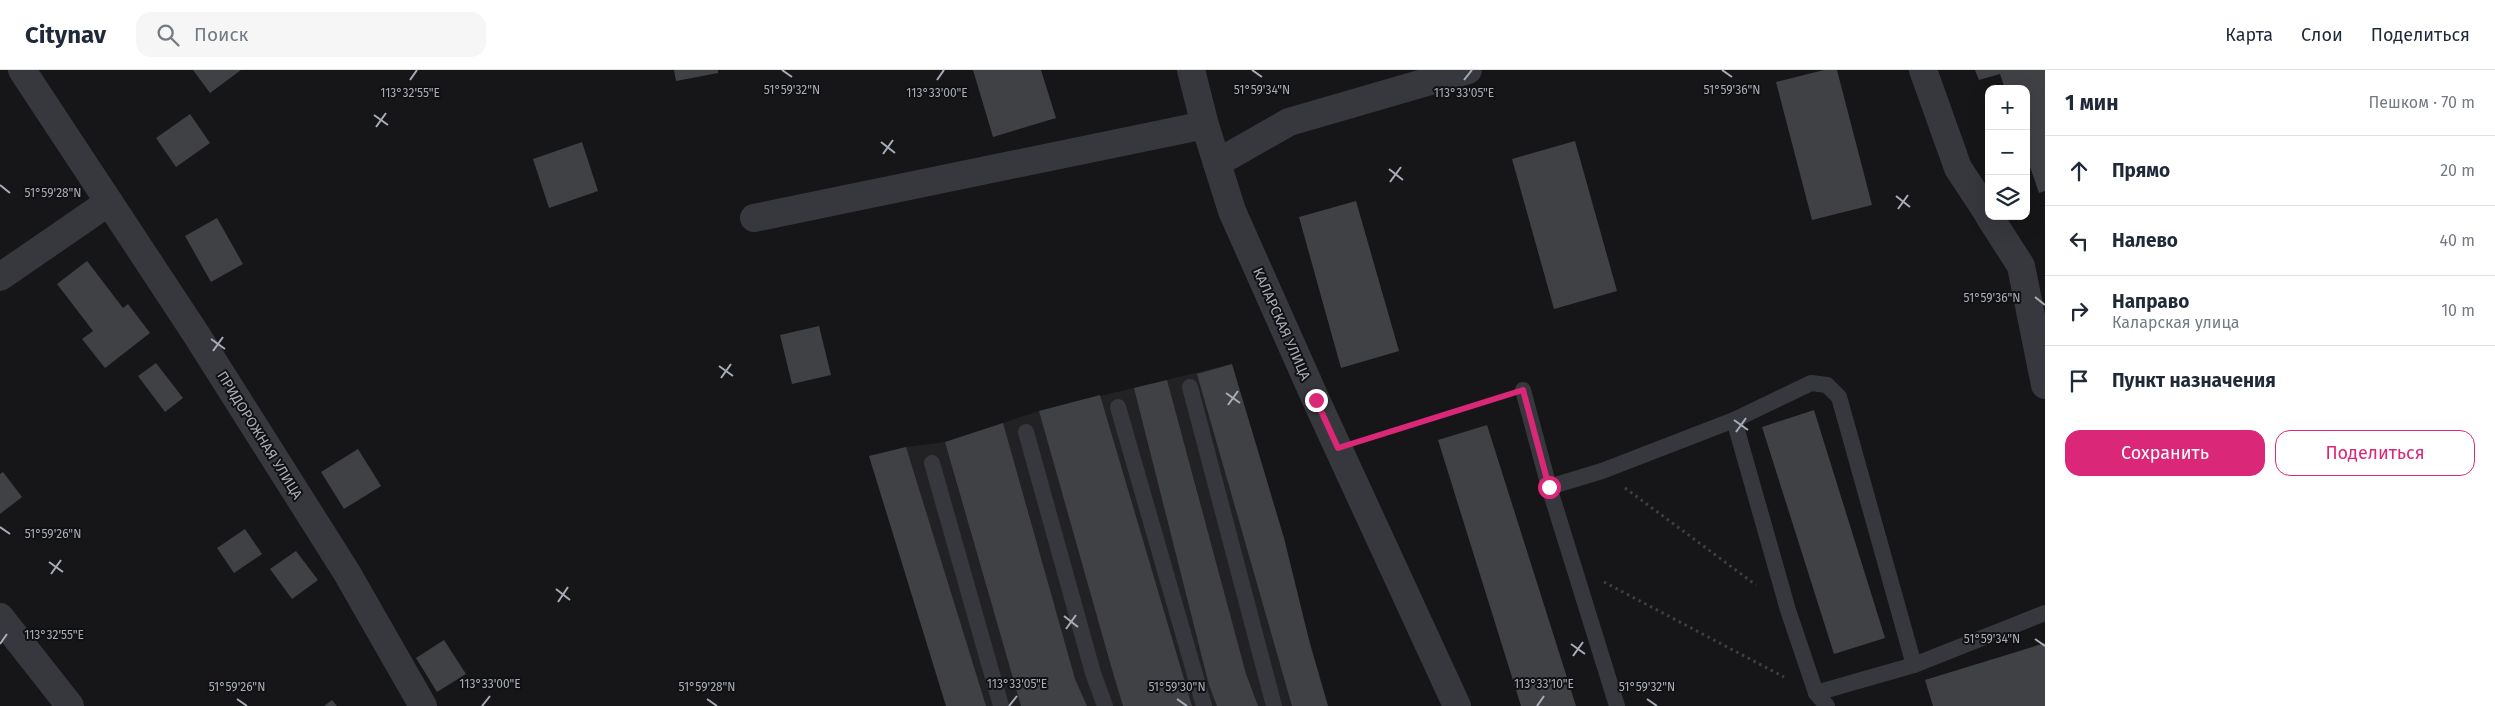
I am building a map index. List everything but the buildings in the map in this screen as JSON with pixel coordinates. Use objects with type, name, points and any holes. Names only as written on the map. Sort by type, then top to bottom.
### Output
[{"type":"street","name":"ПРИДОРОЖНАЯ УЛИЦА","points":[[22,70],[347,573],[423,706]]},
{"type":"street","name":"КАЛАРСКАЯ УЛИЦА","points":[[1191,70],[1205,125],[1232,211],[1338,448],[1457,706]]},
{"type":"street","points":[[1217,163],[1288,122],[1468,70]]},
{"type":"street","points":[[1923,70],[1958,168],[1985,210]]},
{"type":"street","points":[[754,218],[1205,125]]},
{"type":"street","points":[[0,277],[109,202]]},
{"type":"street","points":[[1992,220],[2021,266],[2045,385]]},
{"type":"street","points":[[0,617],[70,706]]},
{"type":"lane","points":[[1549,487],[1602,471],[1734,420],[1811,383],[1827,385],[1838,397],[1914,665]]},
{"type":"lane","points":[[1190,387],[1274,706]]},
{"type":"lane","points":[[1523,390],[1549,487],[1617,706]]},
{"type":"lane","points":[[1118,408],[1204,706]]},
{"type":"lane","points":[[1734,420],[1788,610],[1816,693],[1827,706]]},
{"type":"lane","points":[[1026,432],[1090,664],[1105,706]]},
{"type":"lane","points":[[932,463],[1001,706]]},
{"type":"lane","points":[[1816,693],[1914,665],[2045,613]]},
{"type":"path","points":[[1338,448],[1523,390]]},
{"type":"path","points":[[1602,471],[1788,610]]},
{"type":"path","points":[[1574,566],[1816,693]]},
{"type":"shaded area","points":[[1232,364],[1328,706],[946,706],[869,456],[906,447],[945,442],[1039,411]]},
{"type":"route","points":[[1316,400],[1338,448],[1523,390],[1549,487]]}]
